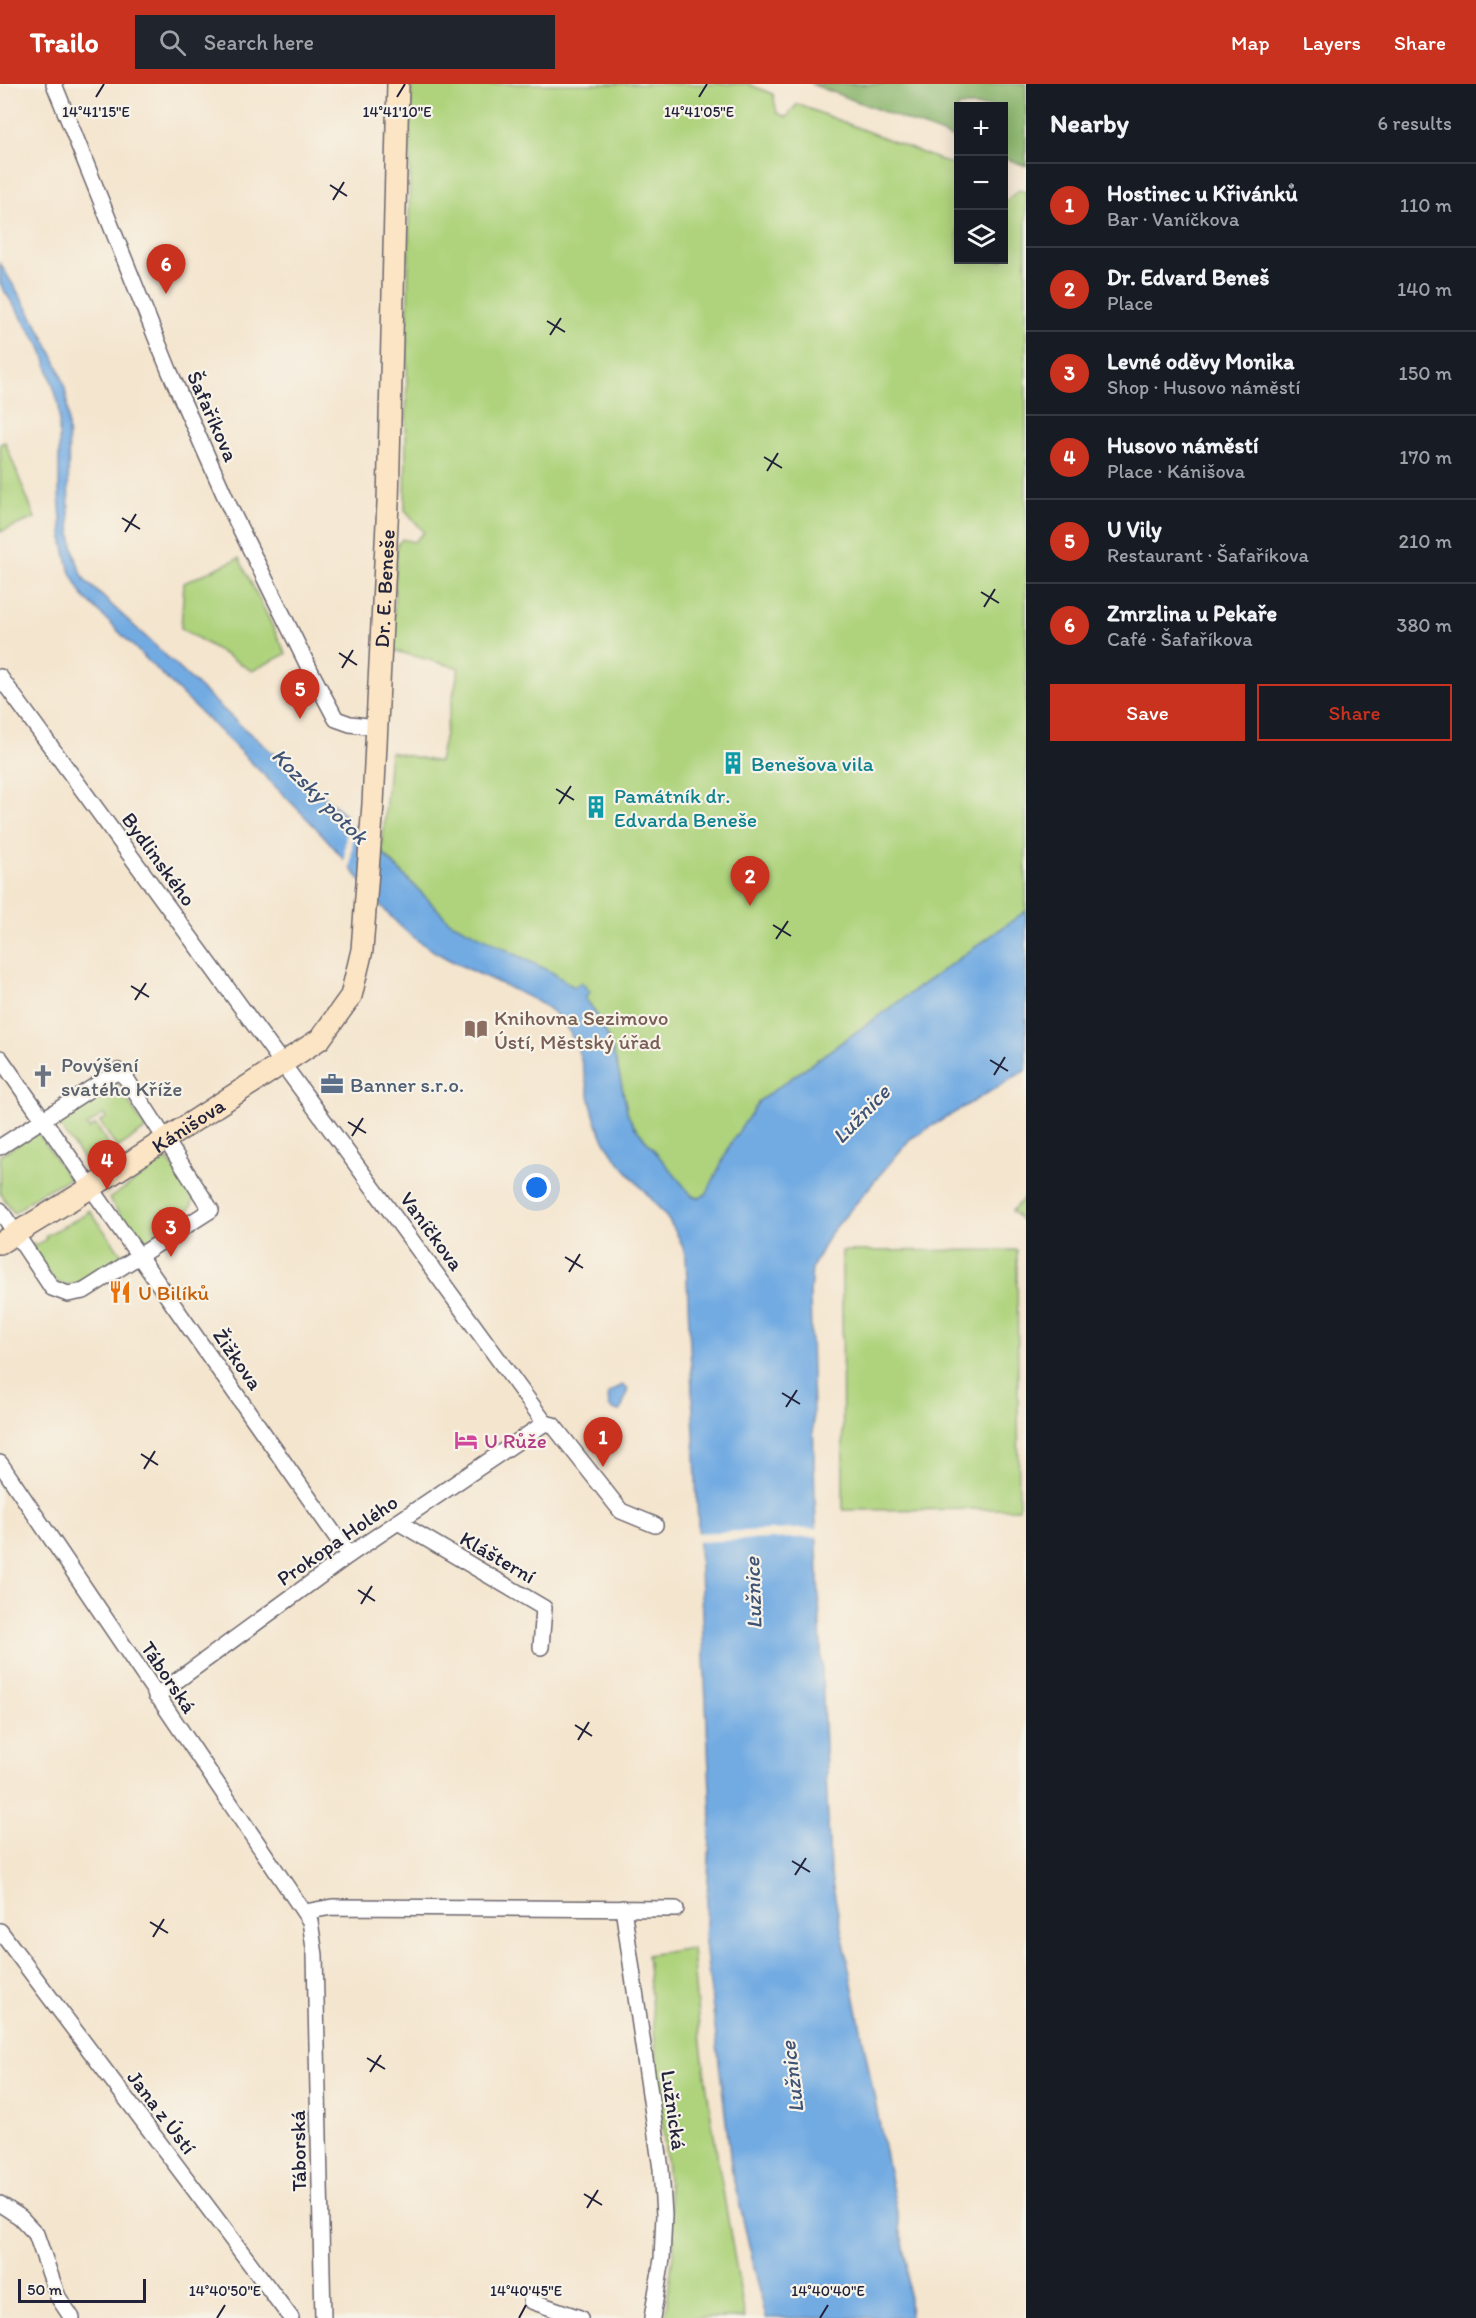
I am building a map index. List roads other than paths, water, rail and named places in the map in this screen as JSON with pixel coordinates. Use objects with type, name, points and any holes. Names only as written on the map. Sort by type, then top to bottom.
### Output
[{"type":"street","name":"Šafaříkova","points":[[54,84],[169,370],[231,510],[312,674],[336,718],[350,724],[376,727]]},
{"type":"street","name":"Dr. E. Beneše","points":[[284,1065],[320,1040],[351,996],[360,960],[373,804],[388,503],[398,84]]},
{"type":"street","name":"Bydlinského","points":[[0,677],[284,1065]]},
{"type":"street","name":"Žižkova","points":[[0,1058],[349,1555]]},
{"type":"street","name":"Kánišova","points":[[8,1238],[284,1065]]},
{"type":"street","name":"Vaníčkova","points":[[284,1065],[545,1423],[553,1425],[621,1511],[655,1525]]},
{"type":"street","points":[[0,1147],[118,1071],[124,1074],[211,1210],[141,1257],[84,1291],[68,1294],[52,1288],[8,1238],[0,1210]]},
{"type":"street","name":"Prokopa Holého","points":[[156,1695],[349,1555],[545,1423]]},
{"type":"street","name":"Táborská","points":[[0,1463],[305,1912],[312,1929],[315,1946],[323,2318]]},
{"type":"street","name":"Klášterní","points":[[398,1522],[544,1608],[541,1647]]},
{"type":"street","points":[[305,1912],[332,1907],[676,1909]]},
{"type":"street","name":"Lužnická","points":[[623,1908],[661,2169],[662,2259],[652,2318]]},
{"type":"street","name":"Jana z Ústí","points":[[0,1931],[291,2318]]},
{"type":"street","points":[[0,2204],[20,2217],[36,2234],[58,2297],[72,2318]]},
{"type":"street","points":[[531,2301],[580,2318]]},
{"type":"water","points":[[0,263],[48,345],[62,379],[68,415],[69,515],[77,561],[85,580],[240,725],[339,809],[449,921],[553,973],[574,987],[581,982],[590,992],[585,998],[595,1011],[609,1039],[628,1115],[634,1126],[693,1197],[700,1198],[707,1193],[731,1143],[759,1101],[1026,911],[1026,1070],[910,1139],[830,1234],[812,1268],[810,1293],[815,1499],[830,1872],[907,2263],[910,2318],[766,2318],[732,2172],[705,1943],[711,1814],[686,1258],[680,1240],[660,1208],[622,1166],[601,1134],[576,1044],[559,1018],[537,1001],[444,957],[407,932],[383,908],[319,831],[83,596],[69,569],[63,543],[59,495],[59,405],[42,349],[0,284]]},
{"type":"water","points":[[622,1385],[628,1389],[621,1411],[613,1410],[609,1406],[608,1394]]},
{"type":"place","name":"Zmrzlina u Pekaře","points":[[166,294]]},
{"type":"place","name":"U Vily","points":[[300,719]]},
{"type":"place","name":"Benešova vila","points":[[733,763]]},
{"type":"place","name":"Památník dr. Edvarda Beneše","points":[[596,807]]},
{"type":"place","name":"Dr. Edvard Beneš","points":[[750,906]]},
{"type":"place","name":"Knihovna Sezimovo Ústí, Městský úřad","points":[[476,1029]]},
{"type":"place","name":"Povýšení svatého Kříže","points":[[43,1076]]},
{"type":"place","name":"Banner s.r.o.","points":[[332,1084]]},
{"type":"place","name":"Husovo náměstí","points":[[107,1190]]},
{"type":"place","name":"Levné oděvy Monika","points":[[171,1257]]},
{"type":"place","name":"U Bilíků","points":[[120,1292]]},
{"type":"place","name":"U Růže","points":[[466,1440]]},
{"type":"place","name":"Hostinec u Křivánků","points":[[603,1467]]},
{"type":"water label","name":"Kozský potok","points":[[320,796]]},
{"type":"water label","name":"Lužnice","points":[[861,1114]]},
{"type":"water label","name":"Lužnice","points":[[753,1593]]},
{"type":"water label","name":"Lužnice","points":[[792,2077]]}]
